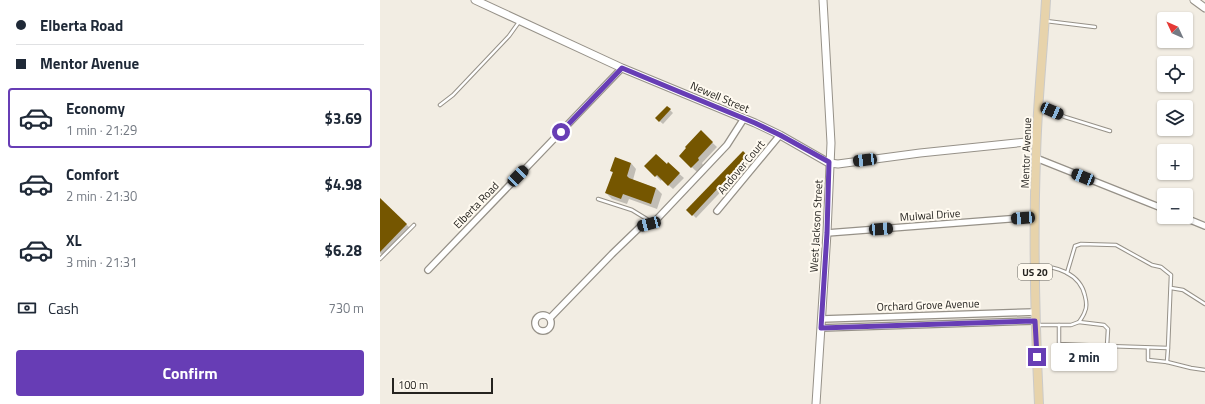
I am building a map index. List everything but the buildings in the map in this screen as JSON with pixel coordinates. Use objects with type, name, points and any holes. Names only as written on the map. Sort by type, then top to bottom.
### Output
[{"type":"main road","name":"Mentor Avenue","points":[[1039,404],[1035,323],[1034,217],[1036,141],[1046,0]]},
{"type":"street","name":"Newell Street","points":[[475,0],[622,68],[743,120],[755,123],[829,162],[838,164],[920,153],[1036,141]]},
{"type":"street","name":"West Jackson Street","points":[[816,404],[831,143],[823,0]]},
{"type":"street","points":[[1194,0],[1205,8]]},
{"type":"street","name":"Elberta Road","points":[[428,270],[622,68]]},
{"type":"street","points":[[550,318],[640,227],[657,219],[727,145],[743,120]]},
{"type":"street","name":"Andover Court","points":[[717,211],[780,135]]},
{"type":"street","points":[[1036,158],[1157,207]]},
{"type":"street","name":"Mulwal Drive","points":[[827,233],[1034,217]]},
{"type":"street","points":[[1193,221],[1205,226]]},
{"type":"street","name":"Orchard Grove Avenue","points":[[822,319],[1035,312]]},
{"type":"street","name":"Orchard Grove Avenue","points":[[821,328],[1035,323]]},
{"type":"lane","points":[[440,105],[453,95],[509,36],[520,21]]},
{"type":"lane","points":[[1045,21],[1095,27]]},
{"type":"lane","points":[[1039,109],[1052,111],[1110,131]]},
{"type":"lane","points":[[598,199],[632,210],[652,222]]},
{"type":"lane","points":[[380,259],[414,225]]},
{"type":"lane","points":[[1067,273],[1075,246],[1081,244],[1116,245],[1152,265],[1167,270],[1171,275],[1167,362]]},
{"type":"lane","points":[[1035,266],[1056,268],[1067,273],[1078,281],[1084,290],[1086,300],[1086,311],[1079,322]]},
{"type":"lane","points":[[1171,288],[1183,290],[1205,304]]},
{"type":"lane","points":[[1035,323],[1071,325],[1079,322],[1104,325],[1108,329],[1107,346]]},
{"type":"lane","points":[[1058,325],[1059,344],[1168,348]]},
{"type":"lane","points":[[1148,348],[1148,360],[1167,362],[1205,370]]},
{"type":"route","points":[[561,132],[622,68],[743,120],[755,123],[829,162],[827,233],[821,328],[1035,321],[1037,357]]}]
